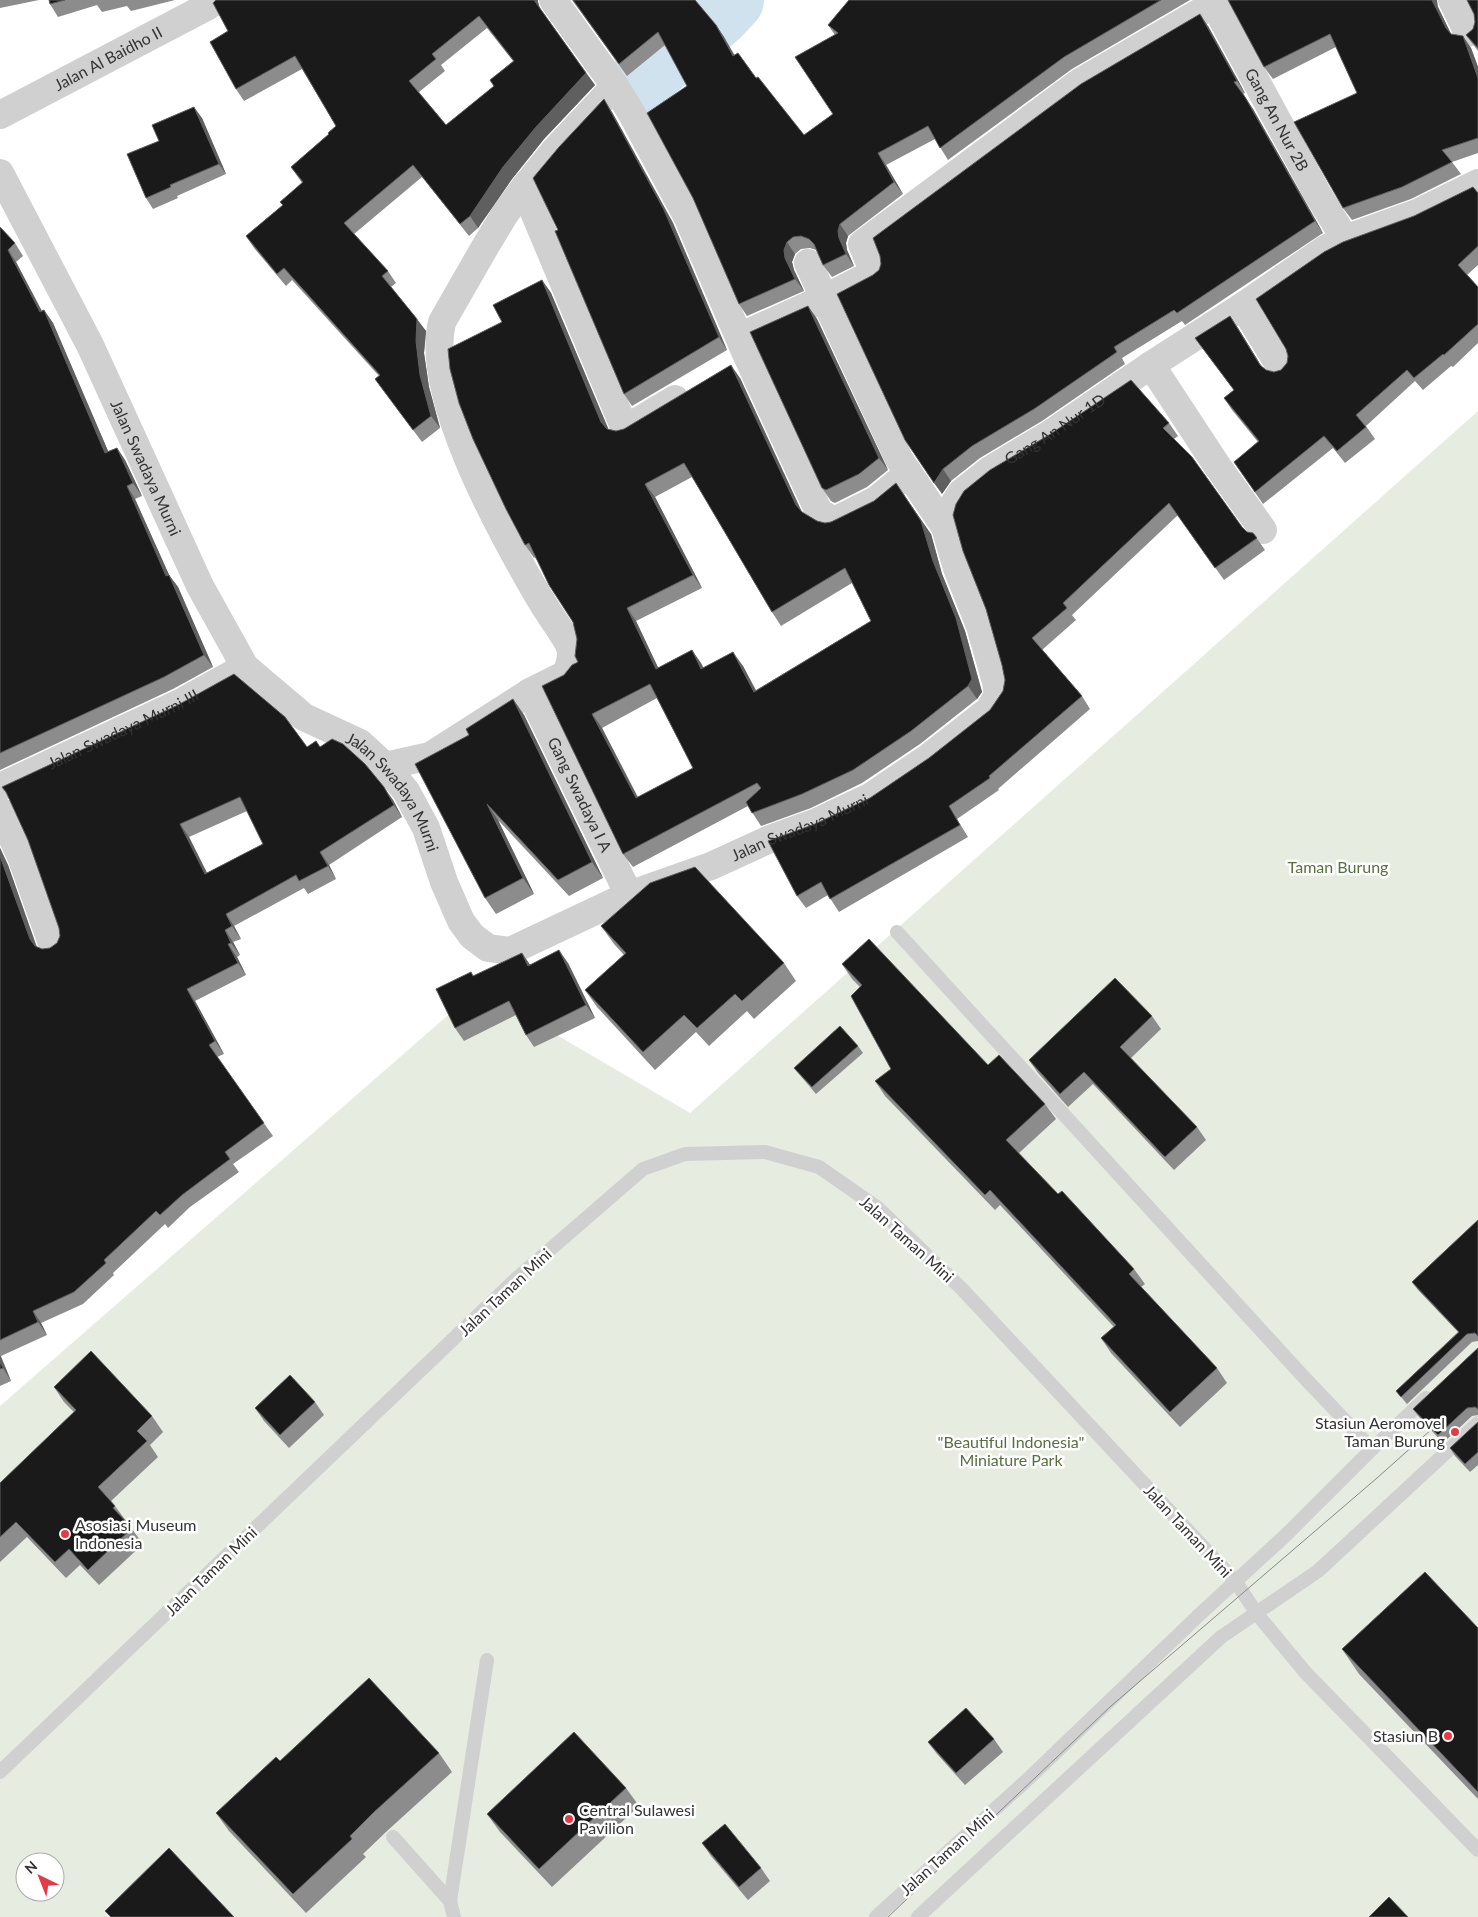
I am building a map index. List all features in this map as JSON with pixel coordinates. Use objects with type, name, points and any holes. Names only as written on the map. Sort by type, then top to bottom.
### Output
[{"type":"street","name":"Jalan Al Baidho II","points":[[0,115],[208,6],[216,0]]},
{"type":"street","points":[[553,0],[622,98],[687,216],[743,347],[819,512],[834,521],[876,500],[909,473]]},
{"type":"street","points":[[1452,0],[1468,33]]},
{"type":"street","points":[[723,371],[743,347],[824,299],[874,273],[862,244],[1080,82],[1216,2]]},
{"type":"street","name":"Gang An Nur 2B","points":[[1216,2],[1317,193],[1344,239]]},
{"type":"street","points":[[385,766],[430,756],[530,692],[566,674],[571,661],[570,645],[533,587],[485,498],[446,396],[439,342],[442,322],[485,247],[524,188],[556,149],[622,98]]},
{"type":"street","name":"Jalan Swadaya Murni","points":[[0,173],[90,345],[200,586],[245,667],[304,717],[360,743],[385,766],[406,791],[426,828],[444,882],[461,921],[472,936],[488,948],[510,951],[630,895],[711,866],[770,839],[817,822],[870,797],[930,757],[989,710],[998,695],[996,682],[980,626],[957,568],[945,527]]},
{"type":"street","name":"Gang An Nur 1D","points":[[945,527],[950,510],[961,493],[990,470],[1050,434],[1324,250],[1344,239],[1417,213],[1478,183]]},
{"type":"street","points":[[524,188],[625,428],[698,385]]},
{"type":"street","points":[[808,263],[899,459],[945,527]]},
{"type":"street","points":[[1243,306],[1281,368]]},
{"type":"street","points":[[1151,365],[1216,464],[1263,530]]},
{"type":"street","name":"Jalan Swadaya Murni III","points":[[0,787],[180,703],[245,667]]},
{"type":"street","name":"Gang Swadaya I A","points":[[530,692],[630,895]]},
{"type":"street","points":[[0,810],[22,859],[53,946]]},
{"type":"lane","points":[[897,932],[1300,1373],[1372,1449]]},
{"type":"lane","name":"Jalan Taman Mini","points":[[0,1772],[516,1279],[643,1169],[685,1154],[765,1152],[819,1167],[878,1208],[962,1289],[1236,1582],[1027,1780],[876,1917]]},
{"type":"lane","points":[[1435,1389],[1236,1582],[1257,1614],[1305,1672],[1478,1850]]},
{"type":"lane","name":"Jalan Taman Mini","points":[[918,1917],[1221,1637],[1318,1571],[1478,1423]]},
{"type":"lane","points":[[454,1917],[450,1901],[487,1660]]},
{"type":"lane","points":[[393,1837],[450,1901]]},
{"type":"green space","name":"\"Beautiful Indonesia\" Miniature Park","points":[[1478,411],[1478,1917],[0,1917],[0,1406],[478,989],[690,1113]]},
{"type":"building","points":[[49,0],[65,0],[50,4]]},
{"type":"building","points":[[216,0],[534,0],[586,73],[536,127],[503,167],[470,216],[460,224],[413,165],[344,223],[388,271],[382,276],[417,319],[416,341],[420,375],[431,416],[413,430],[375,379],[380,375],[284,268],[277,274],[246,236],[283,205],[280,202],[303,182],[291,167],[336,126],[295,56],[236,89],[210,42],[228,31],[213,3]],"holes":[[[479,16],[514,61],[490,80],[494,86],[446,125],[409,81],[436,59],[432,54]]]},
{"type":"building","points":[[573,0],[695,0],[716,25],[733,56],[738,53],[756,78],[758,77],[804,135],[833,114],[795,57],[838,33],[828,25],[849,0],[1161,0],[1064,57],[940,148],[928,126],[878,153],[894,182],[840,224],[839,238],[846,254],[823,265],[814,244],[809,239],[801,236],[793,237],[787,242],[784,250],[785,258],[795,279],[739,304],[693,198],[647,113],[687,86],[658,32],[619,64]]},
{"type":"building","points":[[1228,0],[1432,0],[1451,34],[1463,36],[1478,78],[1478,138],[1442,150],[1452,162],[1402,187],[1343,208],[1294,122],[1357,93],[1330,34],[1264,67]]},
{"type":"building","points":[[1467,0],[1478,0],[1478,48],[1466,35],[1473,29],[1475,22],[1474,14]]},
{"type":"building","points":[[1200,14],[1237,81],[1234,82],[1245,97],[1315,221],[1177,313],[1174,310],[1114,347],[1117,352],[1034,409],[972,446],[943,469],[934,483],[905,440],[837,294],[879,270],[881,264],[880,256],[873,238],[1081,84]]},
{"type":"building","points":[[604,99],[664,210],[719,337],[624,394],[555,231],[558,230],[533,178]]},
{"type":"building","points":[[194,107],[219,164],[170,185],[171,187],[146,198],[127,154],[159,141],[152,125]]},
{"type":"building","points":[[1473,187],[1478,193],[1478,246],[1458,265],[1478,287],[1478,324],[1444,355],[1414,378],[1407,370],[1356,415],[1366,427],[1337,451],[1324,436],[1255,492],[1234,462],[1259,441],[1224,398],[1234,390],[1195,338],[1230,316],[1260,365],[1266,370],[1274,372],[1281,370],[1287,363],[1286,349],[1256,299],[1324,252],[1343,242],[1414,216]]},
{"type":"building","points":[[0,227],[15,243],[8,250],[40,312],[44,310],[105,453],[117,448],[133,483],[127,486],[166,576],[169,575],[204,655],[164,677],[0,753]]},
{"type":"building","points":[[542,280],[601,422],[607,429],[616,431],[624,429],[731,365],[796,505],[802,512],[817,521],[831,522],[874,501],[896,483],[921,521],[933,561],[956,618],[972,679],[968,686],[911,731],[853,770],[802,794],[752,813],[746,802],[761,788],[757,783],[623,854],[542,686],[564,675],[572,665],[578,662],[575,656],[577,639],[573,622],[549,585],[529,543],[525,545],[506,509],[473,439],[459,403],[450,369],[448,349],[502,322],[493,305]],"holes":[[[684,463],[772,612],[845,568],[871,621],[754,692],[733,652],[701,669],[692,650],[656,669],[627,608],[693,575],[645,484]],[[650,684],[693,768],[636,798],[592,714]]]},
{"type":"building","points":[[808,306],[879,458],[859,474],[826,490],[822,488],[750,332]]},
{"type":"building","points":[[1131,380],[1169,423],[1163,428],[1192,457],[1242,527],[1247,532],[1253,533],[1257,538],[1215,568],[1169,503],[1063,603],[1067,608],[1032,638],[1082,696],[989,776],[990,778],[949,806],[960,825],[830,899],[821,882],[797,896],[768,841],[815,824],[870,798],[929,758],[990,710],[1003,691],[1005,680],[1002,665],[986,609],[963,551],[953,515],[956,504],[964,491],[990,470],[1049,435]]},
{"type":"building","points":[[234,674],[285,717],[307,747],[316,741],[320,747],[332,739],[343,744],[365,764],[384,787],[394,805],[320,852],[328,866],[299,881],[296,875],[226,914],[232,926],[225,930],[231,943],[228,944],[238,963],[187,989],[215,1041],[209,1045],[264,1123],[225,1152],[230,1159],[182,1195],[160,1215],[156,1211],[104,1260],[106,1263],[74,1292],[33,1311],[38,1322],[0,1340],[0,856],[30,939],[35,946],[42,949],[50,948],[57,943],[60,936],[59,928],[28,840],[2,787],[178,705]],"holes":[[[240,797],[263,844],[205,874],[180,824]]]},
{"type":"building","points":[[513,699],[592,862],[558,880],[487,804],[523,878],[485,898],[415,764],[469,735],[466,729]]},
{"type":"building","points":[[695,867],[784,963],[742,1001],[735,994],[697,1028],[684,1015],[643,1052],[585,990],[626,953],[601,926],[650,883]]},
{"type":"building","points":[[869,939],[988,1065],[999,1055],[1045,1104],[1006,1140],[1058,1194],[1062,1191],[1134,1269],[1129,1274],[1217,1368],[1170,1412],[1101,1338],[1116,1325],[990,1190],[985,1195],[875,1081],[891,1069],[851,996],[862,985],[842,964]]},
{"type":"building","points":[[559,950],[586,1005],[526,1035],[509,1001],[455,1028],[436,989],[471,972],[473,976],[522,953],[528,966]]},
{"type":"building","points":[[1115,978],[1152,1016],[1120,1047],[1197,1127],[1165,1157],[1084,1072],[1060,1094],[1029,1060]]},
{"type":"building","points":[[840,1026],[858,1046],[812,1087],[794,1068]]},
{"type":"building","points":[[1478,1220],[1478,1336],[1475,1333],[1467,1334],[1401,1397],[1396,1391],[1459,1332],[1412,1282]]},
{"type":"building","points":[[1478,1348],[1478,1409],[1475,1407],[1467,1408],[1438,1435],[1413,1409]]},
{"type":"building","points":[[91,1351],[152,1416],[137,1431],[147,1441],[98,1487],[115,1506],[113,1508],[132,1528],[88,1570],[69,1549],[55,1562],[16,1522],[0,1537],[0,1483],[76,1410],[54,1387]]},
{"type":"building","points":[[290,1375],[315,1402],[280,1435],[255,1408]]},
{"type":"building","points":[[1478,1422],[1478,1452],[1465,1464],[1450,1448]]},
{"type":"building","name":"Stasiun B","points":[[1425,1572],[1478,1628],[1478,1792],[1342,1649]]},
{"type":"building","points":[[369,1678],[439,1753],[374,1812],[350,1836],[352,1839],[293,1894],[216,1813],[276,1757],[280,1761]]},
{"type":"building","points":[[966,1708],[994,1739],[956,1773],[928,1742]]},
{"type":"building","name":"Central Sulawesi Pavilion","points":[[574,1732],[626,1788],[539,1869],[487,1814]]},
{"type":"building","points":[[725,1824],[761,1868],[739,1887],[702,1843]]},
{"type":"building","points":[[169,1848],[234,1917],[111,1917],[105,1911]]},
{"type":"building","points":[[1389,1897],[1408,1917],[1369,1917]]},
{"type":"waterway","points":[[639,82],[719,14],[732,0]]},
{"type":"tram line","points":[[888,1917],[1111,1706],[1441,1421]]},
{"type":"place","name":"Stasiun Aeromovel Taman Burung","points":[[1455,1432]]},
{"type":"place","name":"Asosiasi Museum Indonesia","points":[[65,1534]]},
{"type":"place","name":"Stasiun B","points":[[1448,1736]]},
{"type":"place","name":"Central Sulawesi Pavilion","points":[[569,1819]]},
{"type":"park label","name":"Taman Burung","points":[[1338,867]]}]
